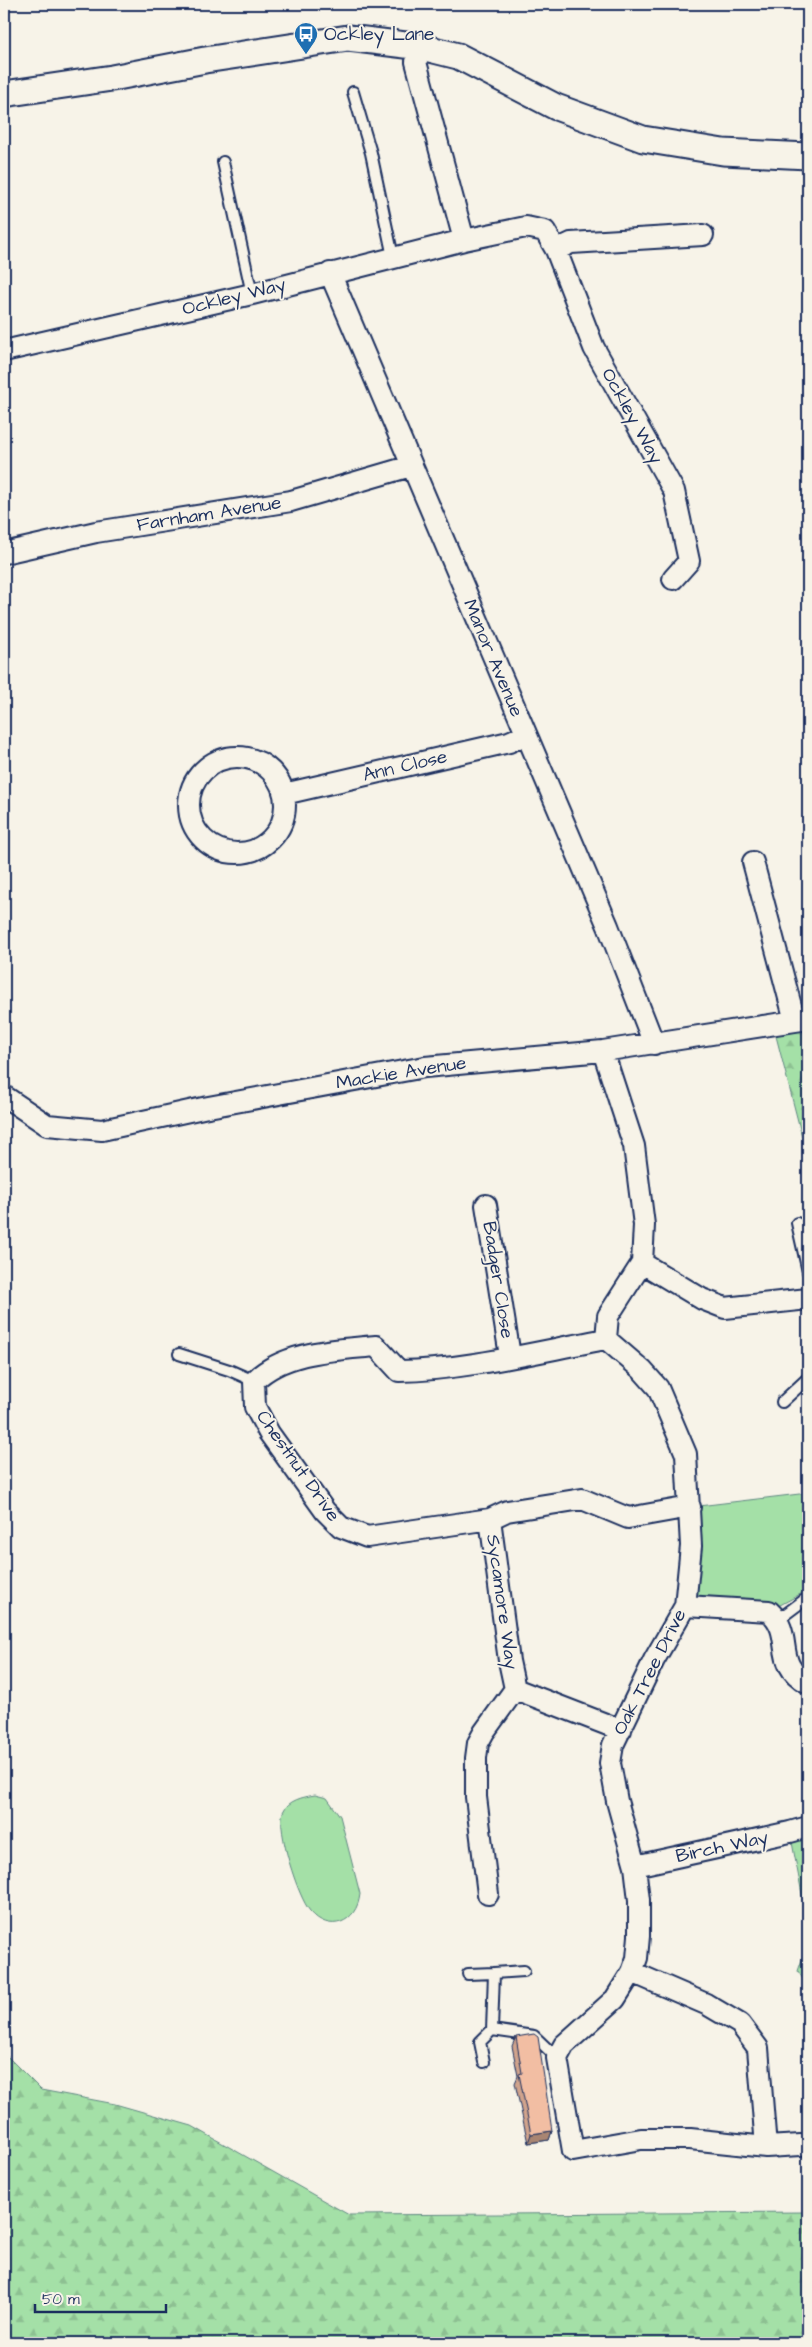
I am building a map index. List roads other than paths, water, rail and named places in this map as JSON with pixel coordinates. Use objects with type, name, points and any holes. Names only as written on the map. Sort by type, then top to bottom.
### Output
[{"type":"street","points":[[4,94],[112,78],[205,60],[348,38],[422,47],[458,56],[556,107],[643,139],[723,152],[808,156]]},
{"type":"street","points":[[422,47],[416,62],[464,240]]},
{"type":"street","name":"Ockley Way","points":[[4,351],[252,294],[464,240],[526,227],[545,232],[556,250],[594,348],[674,492],[689,562],[673,579]]},
{"type":"street","points":[[556,250],[571,243],[703,235]]},
{"type":"street","name":"Manor Avenue","points":[[330,273],[525,735],[608,926],[654,1044]]},
{"type":"street","name":"Farnham Avenue","points":[[4,553],[96,532],[291,501],[411,466]]},
{"type":"street","name":"Ann Close","points":[[284,794],[510,742],[525,735]]},
{"type":"street","points":[[241,756],[256,760],[269,768],[278,780],[284,794],[285,810],[280,827],[270,840],[257,849],[240,854],[224,852],[209,845],[197,833],[190,818],[188,801],[192,786],[200,773],[211,763],[225,758],[241,756]]},
{"type":"street","points":[[753,862],[802,1020]]},
{"type":"street","name":"Mackie Avenue","points":[[4,1096],[47,1125],[102,1130],[203,1108],[425,1067],[654,1044],[802,1020]]},
{"type":"street","points":[[603,1050],[634,1146],[644,1225],[642,1263],[608,1316],[606,1339]]},
{"type":"street","name":"Badger Close","points":[[486,1204],[510,1356]]},
{"type":"street","points":[[642,1263],[702,1299],[725,1308],[808,1299]]},
{"type":"street","name":"Badger Close","points":[[254,1381],[263,1371],[281,1362],[333,1350],[376,1346],[399,1371],[453,1367],[606,1339]]},
{"type":"street","name":"Oak Tree Drive","points":[[557,2058],[564,2045],[615,1999],[632,1972],[637,1958],[639,1936],[635,1866],[617,1801],[610,1763],[613,1745],[654,1660],[685,1606],[691,1546],[686,1454],[658,1388],[642,1370],[606,1339]]},
{"type":"street","name":"Chestnut Drive","points":[[254,1381],[255,1408],[269,1433],[325,1511],[341,1527],[366,1537],[490,1519]]},
{"type":"street","name":"Sycamore Way","points":[[621,1730],[515,1689],[507,1651],[490,1519],[507,1511],[582,1499],[628,1518],[690,1507]]},
{"type":"street","points":[[685,1606],[769,1611],[779,1619],[783,1628],[784,1652],[795,1673],[808,1683]]},
{"type":"street","points":[[488,1894],[476,1797],[476,1758],[478,1743],[484,1732],[515,1689]]},
{"type":"street","name":"Birch Way","points":[[635,1866],[790,1832],[808,1826]]},
{"type":"street","points":[[632,1972],[706,2004],[740,2024],[758,2048],[766,2147]]},
{"type":"street","points":[[557,2058],[573,2151],[641,2139],[690,2139],[766,2147],[801,2145]]},
{"type":"lane","points":[[353,92],[370,153],[394,257]]},
{"type":"lane","points":[[223,162],[252,294]]},
{"type":"lane","points":[[797,1223],[808,1272]]},
{"type":"lane","points":[[179,1354],[230,1370],[254,1381]]},
{"type":"lane","points":[[782,1402],[808,1378]]},
{"type":"lane","points":[[779,1619],[808,1599]]},
{"type":"lane","points":[[468,1974],[524,1971]]},
{"type":"lane","points":[[484,2062],[480,2042],[492,2030],[494,1973]]},
{"type":"lane","points":[[492,2030],[534,2036],[557,2058]]},
{"type":"place","name":"Ockley Lane","points":[[306,55]]}]
